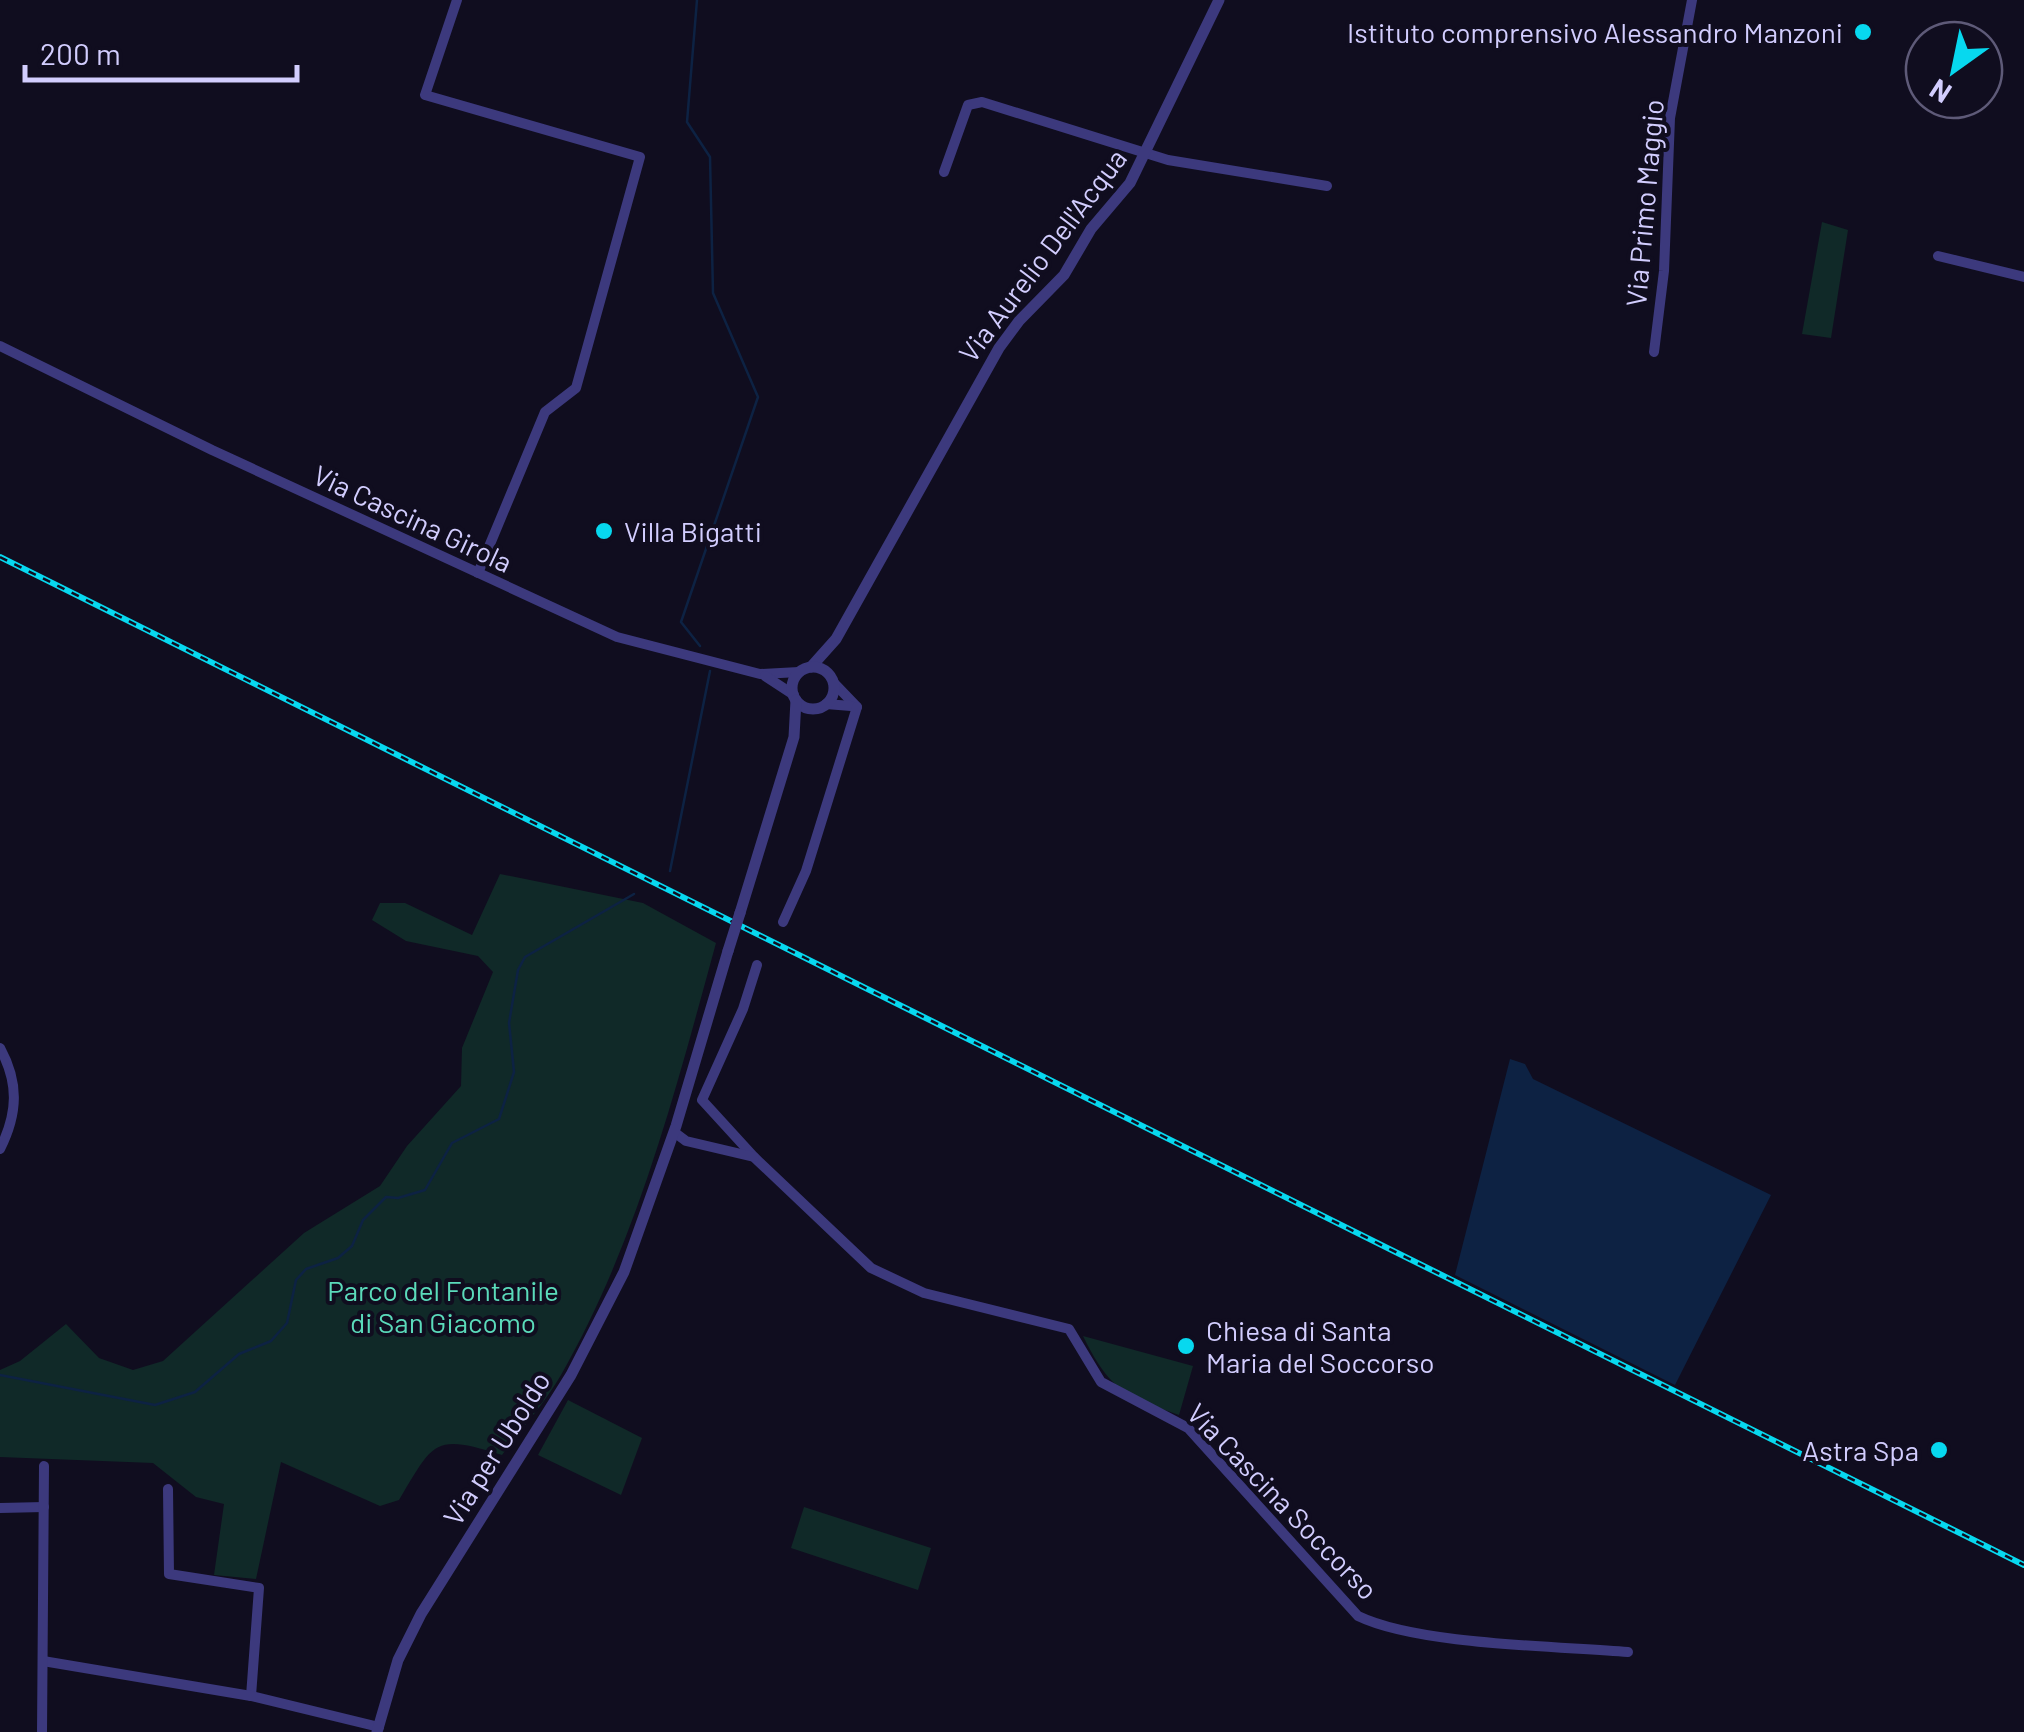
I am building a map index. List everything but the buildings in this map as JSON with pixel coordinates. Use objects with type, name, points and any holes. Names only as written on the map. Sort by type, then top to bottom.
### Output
[{"type":"street","points":[[456,0],[424,94],[640,157],[576,388],[545,412],[478,573]]},
{"type":"street","name":"Via Aurelio Dell'Acqua","points":[[806,670],[836,639],[984,370],[1019,320],[1064,275],[1091,229],[1130,183],[1149,153],[1219,0]]},
{"type":"street","name":"Via Primo Maggio","points":[[1654,352],[1664,271],[1670,118],[1692,0]]},
{"type":"street","points":[[944,172],[965,110],[974,102],[1191,165],[1328,186]]},
{"type":"street","points":[[1938,256],[2024,278]]},
{"type":"street","name":"Via Cascina Girola","points":[[0,346],[617,637],[760,674],[806,670]]},
{"type":"street","name":"Via Aurelio Dell'Acqua","points":[[831,679],[836,639]]},
{"type":"street","points":[[674,1132],[794,737],[793,683],[806,670],[831,679],[856,707]]},
{"type":"street","name":"Via Cascina Girola","points":[[760,674],[795,698]]},
{"type":"street","points":[[794,737],[833,694],[831,679]]},
{"type":"street","points":[[795,698],[804,707],[856,707]]},
{"type":"street","points":[[783,922],[806,871],[856,707]]},
{"type":"street","name":"Via Cascina Soccorso","points":[[757,965],[702,1100],[754,1158],[871,1268],[924,1293],[1069,1329],[1100,1382],[1188,1428],[1358,1616],[1382,1627],[1423,1633],[1628,1652]]},
{"type":"street","points":[[0,1048],[16,1095],[10,1128],[0,1149]]},
{"type":"street","name":"Via Cascina Soccorso","points":[[674,1132],[686,1141],[754,1158]]},
{"type":"street","name":"Via per Uboldo","points":[[378,1730],[398,1660],[421,1614],[563,1389],[603,1317],[643,1225],[674,1132]]},
{"type":"street","points":[[42,1732],[44,1466]]},
{"type":"street","points":[[168,1489],[169,1574],[258,1588],[252,1696]]},
{"type":"street","points":[[0,1508],[44,1508]]},
{"type":"street","points":[[43,1661],[252,1696],[378,1730]]},
{"type":"green space","points":[[1822,222],[1848,230],[1831,338],[1802,334]]},
{"type":"green space","name":"Parco del Fontanile di San Giacomo","points":[[500,874],[643,903],[716,943],[652,1164],[612,1272],[561,1375],[502,1455],[462,1445],[438,1448],[420,1465],[399,1500],[380,1506],[281,1462],[256,1579],[214,1575],[224,1504],[196,1497],[153,1463],[0,1457],[0,1370],[20,1361],[66,1324],[99,1358],[133,1370],[163,1361],[304,1233],[380,1186],[407,1146],[461,1086],[462,1048],[493,972],[478,956],[406,941],[372,920],[380,903],[405,903],[472,935]]},
{"type":"green space","points":[[1083,1336],[1193,1366],[1179,1415],[1120,1388],[1101,1368]]},
{"type":"green space","points":[[568,1400],[642,1438],[621,1495],[538,1455]]},
{"type":"green space","points":[[804,1507],[931,1548],[918,1590],[791,1548]]},
{"type":"water","points":[[1510,1059],[1525,1064],[1533,1079],[1771,1195],[1675,1385],[1455,1275]]},
{"type":"waterway","points":[[697,0],[687,122],[710,157],[713,293],[758,397],[681,622],[700,646]]},
{"type":"waterway","points":[[670,871],[710,671]]},
{"type":"waterway","points":[[0,1375],[155,1405],[195,1392],[239,1354],[271,1341],[287,1323],[296,1280],[306,1269],[338,1258],[352,1246],[363,1220],[386,1197],[398,1198],[425,1190],[452,1143],[499,1119],[514,1072],[509,1023],[518,970],[525,957],[634,894]]},
{"type":"railway","points":[[0,557],[2024,1565]]},
{"type":"place","name":"Istituto comprensivo Alessandro Manzoni","points":[[1863,32]]},
{"type":"place","name":"Villa Bigatti","points":[[604,531]]},
{"type":"place","name":"Chiesa di Santa Maria del Soccorso","points":[[1186,1346]]},
{"type":"place","name":"Astra Spa","points":[[1939,1450]]}]
